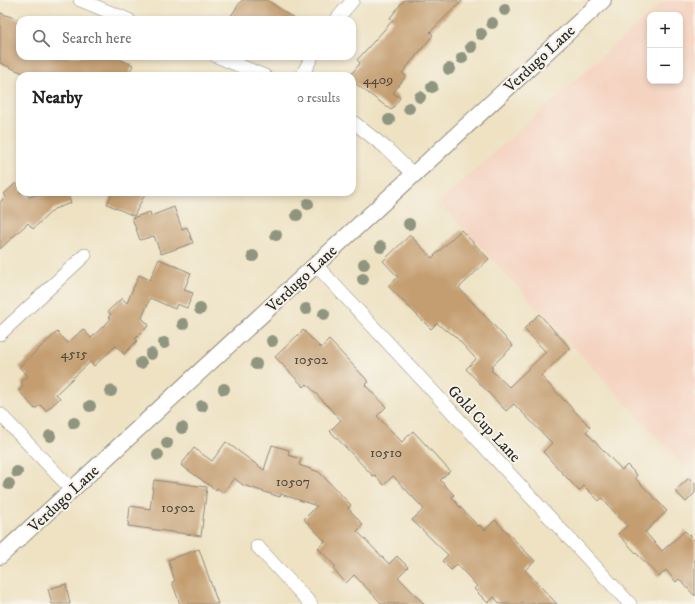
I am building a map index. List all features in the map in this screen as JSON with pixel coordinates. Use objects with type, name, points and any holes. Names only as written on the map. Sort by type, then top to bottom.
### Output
[{"type":"street","points":[[80,0],[103,4],[122,16]]},
{"type":"street","points":[[339,16],[353,0]]},
{"type":"street","name":"Verdugo Lane","points":[[0,556],[603,0]]},
{"type":"street","points":[[226,60],[255,72]]},
{"type":"street","points":[[304,72],[310,60]]},
{"type":"street","points":[[356,124],[386,148],[413,174]]},
{"type":"street","points":[[0,334],[85,255]]},
{"type":"street","name":"Gold Cup Lane","points":[[316,264],[630,604]]},
{"type":"street","points":[[0,414],[72,490]]},
{"type":"street","points":[[257,546],[311,604]]},
{"type":"shaded area","points":[[665,0],[695,0],[695,478],[439,202],[647,16],[647,84],[683,84],[683,12],[652,12]]},
{"type":"building","points":[[242,0],[267,0],[290,16],[231,16]]},
{"type":"building","points":[[404,0],[463,0],[430,32],[433,35],[402,73],[406,76],[393,93],[400,98],[391,110],[356,84],[356,72],[353,72],[360,63],[357,60],[393,20],[390,18]]},
{"type":"building","points":[[0,13],[16,19],[16,60],[121,60],[133,65],[130,72],[21,72],[0,63]]},
{"type":"building","points":[[16,183],[16,196],[68,196],[71,203],[54,209],[33,229],[28,223],[0,249],[0,202],[6,196],[4,194]]},
{"type":"building","points":[[111,196],[144,196],[134,216],[107,204]]},
{"type":"building","points":[[174,207],[182,229],[187,227],[193,243],[161,254],[154,236],[140,240],[132,218],[150,212],[151,216]]},
{"type":"building","points":[[461,230],[489,259],[459,288],[513,346],[491,367],[493,368],[491,370],[509,387],[546,352],[524,329],[539,314],[570,348],[541,376],[590,427],[586,432],[622,470],[627,465],[637,475],[635,478],[667,511],[645,532],[662,551],[685,531],[695,541],[695,596],[679,579],[676,582],[666,570],[659,577],[618,534],[627,526],[602,498],[599,501],[584,486],[579,491],[543,452],[552,443],[514,404],[506,411],[466,369],[476,359],[455,336],[447,330],[446,331],[437,323],[431,329],[388,286],[398,277],[383,261],[410,235],[432,258]]},
{"type":"building","points":[[159,259],[191,273],[184,290],[193,293],[187,308],[177,304],[175,309],[150,298],[142,318],[149,325],[135,339],[137,341],[124,354],[116,346],[94,366],[90,362],[56,394],[60,398],[46,411],[40,405],[35,409],[19,391],[23,386],[21,383],[28,376],[19,367],[57,332],[68,343],[83,329],[91,338],[111,319],[108,317],[111,315],[108,311],[122,298],[127,303],[139,275],[150,280]]},
{"type":"building","points":[[303,330],[321,348],[329,340],[369,382],[365,385],[386,407],[377,416],[402,442],[413,431],[450,471],[440,480],[454,495],[452,497],[458,505],[478,526],[479,525],[485,530],[495,520],[535,561],[525,570],[557,604],[500,604],[494,597],[488,603],[474,589],[477,586],[457,564],[451,570],[442,561],[448,555],[412,520],[424,509],[393,476],[384,485],[375,475],[373,476],[330,431],[341,420],[307,384],[304,387],[275,357]]},
{"type":"building","points":[[226,442],[264,470],[272,445],[289,450],[288,455],[301,459],[299,465],[319,472],[351,505],[348,508],[363,525],[357,531],[389,564],[397,556],[408,567],[398,577],[424,604],[382,604],[354,575],[346,583],[333,569],[336,567],[318,548],[325,541],[304,519],[317,506],[281,494],[280,497],[243,485],[234,478],[223,493],[217,488],[216,490],[181,465],[194,448],[212,461]]},
{"type":"building","points":[[689,478],[695,484],[695,493],[686,502],[675,491]]},
{"type":"building","points":[[154,480],[207,487],[201,536],[128,526],[130,506],[150,509]]},
{"type":"building","points":[[199,549],[218,604],[180,604],[172,582],[175,581],[168,560]]},
{"type":"building","points":[[66,584],[70,604],[52,604],[48,589]]}]
